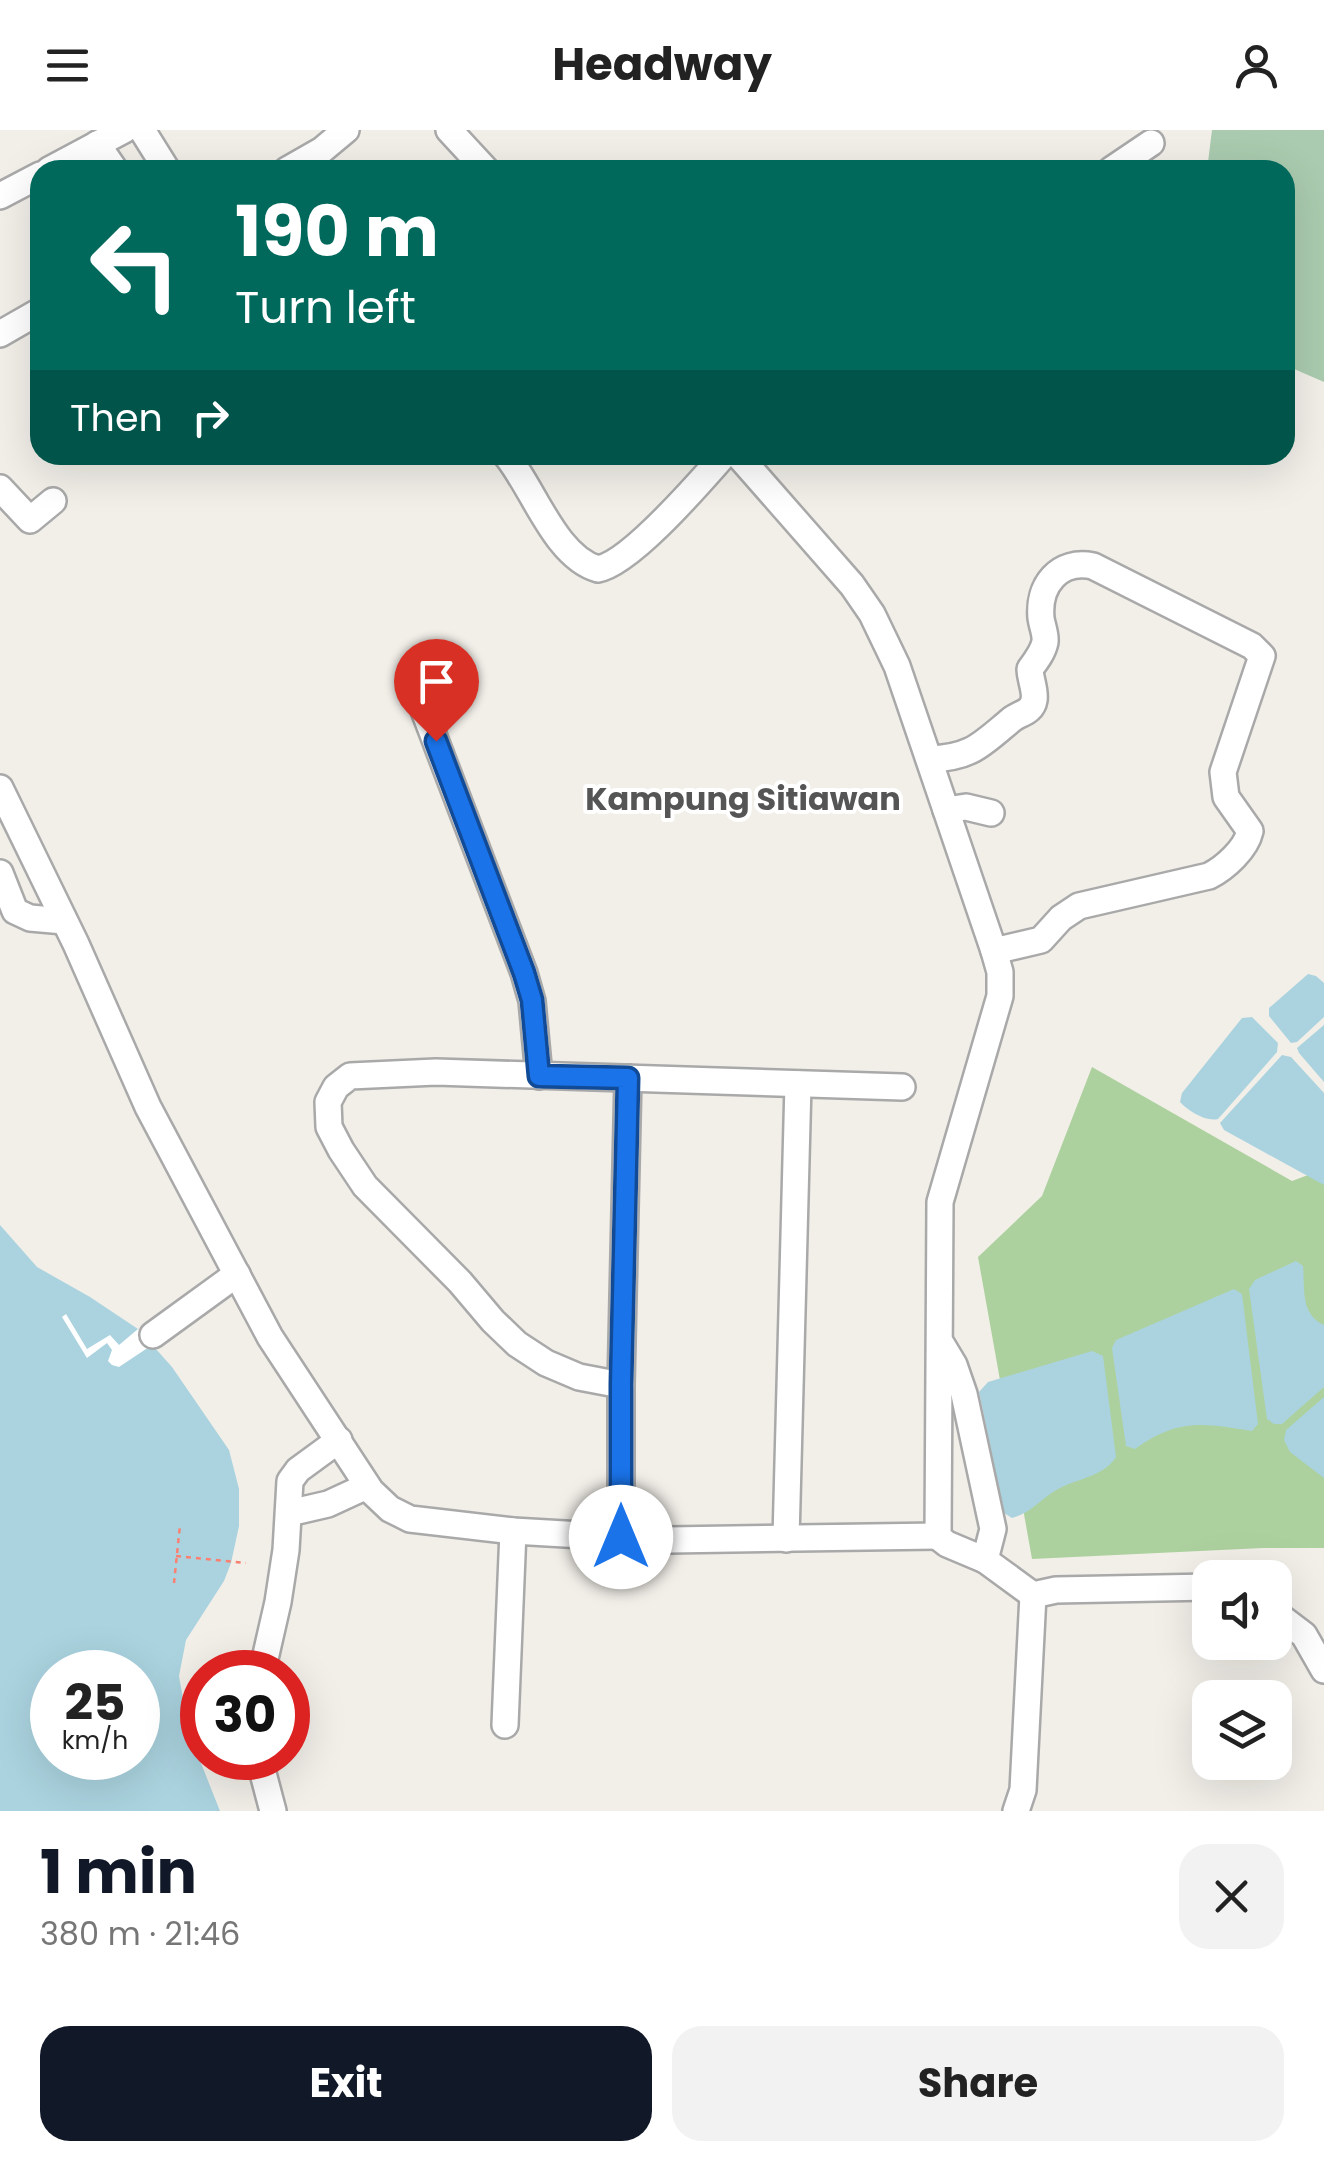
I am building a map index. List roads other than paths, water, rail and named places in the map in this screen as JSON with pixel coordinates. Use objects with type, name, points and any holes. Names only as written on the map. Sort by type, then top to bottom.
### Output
[{"type":"street","points":[[67,160],[124,130]]},
{"type":"street","points":[[142,130],[161,160]]},
{"type":"street","points":[[304,160],[346,130]]},
{"type":"street","points":[[449,130],[477,160]]},
{"type":"street","points":[[1125,160],[1151,143]]},
{"type":"street","points":[[97,144],[108,160]]},
{"type":"street","points":[[0,196],[30,180]]},
{"type":"street","points":[[0,334],[30,318]]},
{"type":"street","points":[[513,465],[564,544],[580,561],[598,569],[630,552],[715,465]]},
{"type":"street","points":[[747,465],[852,585],[872,614],[897,666],[1000,972],[1000,996],[940,1202],[938,1536],[947,1544],[985,1560],[1033,1595],[1056,1590],[1192,1587]]},
{"type":"street","points":[[0,488],[30,520],[53,501]]},
{"type":"street","points":[[929,759],[972,751],[1031,707],[1035,699],[1030,670],[1045,642],[1040,614],[1046,586],[1063,568],[1079,563],[1093,566],[1252,646],[1262,656],[1223,772],[1226,797],[1250,831],[1248,840],[1220,871],[1079,906],[1041,940],[994,950]]},
{"type":"street","points":[[423,708],[524,973],[532,1000],[539,1076]]},
{"type":"street","points":[[0,788],[148,1107],[270,1337],[367,1486],[390,1509],[410,1519],[513,1531],[669,1540],[938,1536]]},
{"type":"street","points":[[946,810],[966,807],[991,813]]},
{"type":"street","points":[[0,843],[14,818]]},
{"type":"street","points":[[0,873],[15,911],[30,918],[64,921]]},
{"type":"street","points":[[621,1384],[579,1377],[546,1363],[517,1344],[365,1186],[329,1128],[328,1102],[336,1087],[350,1076],[436,1072],[902,1087]]},
{"type":"street","points":[[621,1537],[628,1078]]},
{"type":"street","points":[[786,1538],[798,1084]]},
{"type":"street","points":[[153,1336],[237,1274]]},
{"type":"street","points":[[940,1341],[964,1394],[993,1528],[985,1560]]},
{"type":"street","points":[[267,1650],[278,1602],[290,1481],[298,1470],[339,1440]]},
{"type":"street","points":[[288,1513],[328,1504],[367,1486]]},
{"type":"street","points":[[505,1725],[513,1531]]},
{"type":"street","points":[[1016,1811],[1023,1790],[1033,1595]]},
{"type":"street","points":[[1292,1625],[1304,1635],[1324,1670]]},
{"type":"street","points":[[265,1780],[273,1811]]},
{"type":"water","points":[[1308,974],[1324,983],[1324,1017],[1291,1043],[1269,1016],[1269,1008]]},
{"type":"water","points":[[1252,1017],[1278,1043],[1277,1052],[1218,1119],[1192,1112],[1180,1102],[1182,1093],[1242,1018]]},
{"type":"water","points":[[1324,1025],[1324,1082],[1297,1048]]},
{"type":"water","points":[[1282,1055],[1291,1057],[1324,1093],[1324,1185],[1224,1130],[1220,1123]]},
{"type":"water","points":[[0,1225],[37,1267],[138,1329],[172,1367],[229,1450],[239,1489],[239,1526],[231,1563],[224,1581],[186,1640],[184,1650],[180,1650],[179,1676],[180,1780],[208,1780],[220,1811],[0,1811]]},
{"type":"water","points":[[1296,1261],[1303,1266],[1307,1308],[1324,1325],[1324,1387],[1282,1424],[1274,1424],[1267,1419],[1249,1289],[1255,1280]]},
{"type":"water","points":[[1234,1289],[1242,1294],[1258,1424],[1252,1431],[1191,1425],[1165,1432],[1135,1449],[1126,1446],[1112,1348],[1116,1340]]},
{"type":"water","points":[[1092,1351],[1103,1356],[1116,1457],[1103,1470],[1061,1488],[1012,1518],[1004,1513],[979,1392],[988,1382]]},
{"type":"water","points":[[1324,1397],[1324,1478],[1290,1452],[1284,1440],[1286,1430]]},
{"type":"district","name":"Kampung Sitiawan","points":[[743,799]]}]
